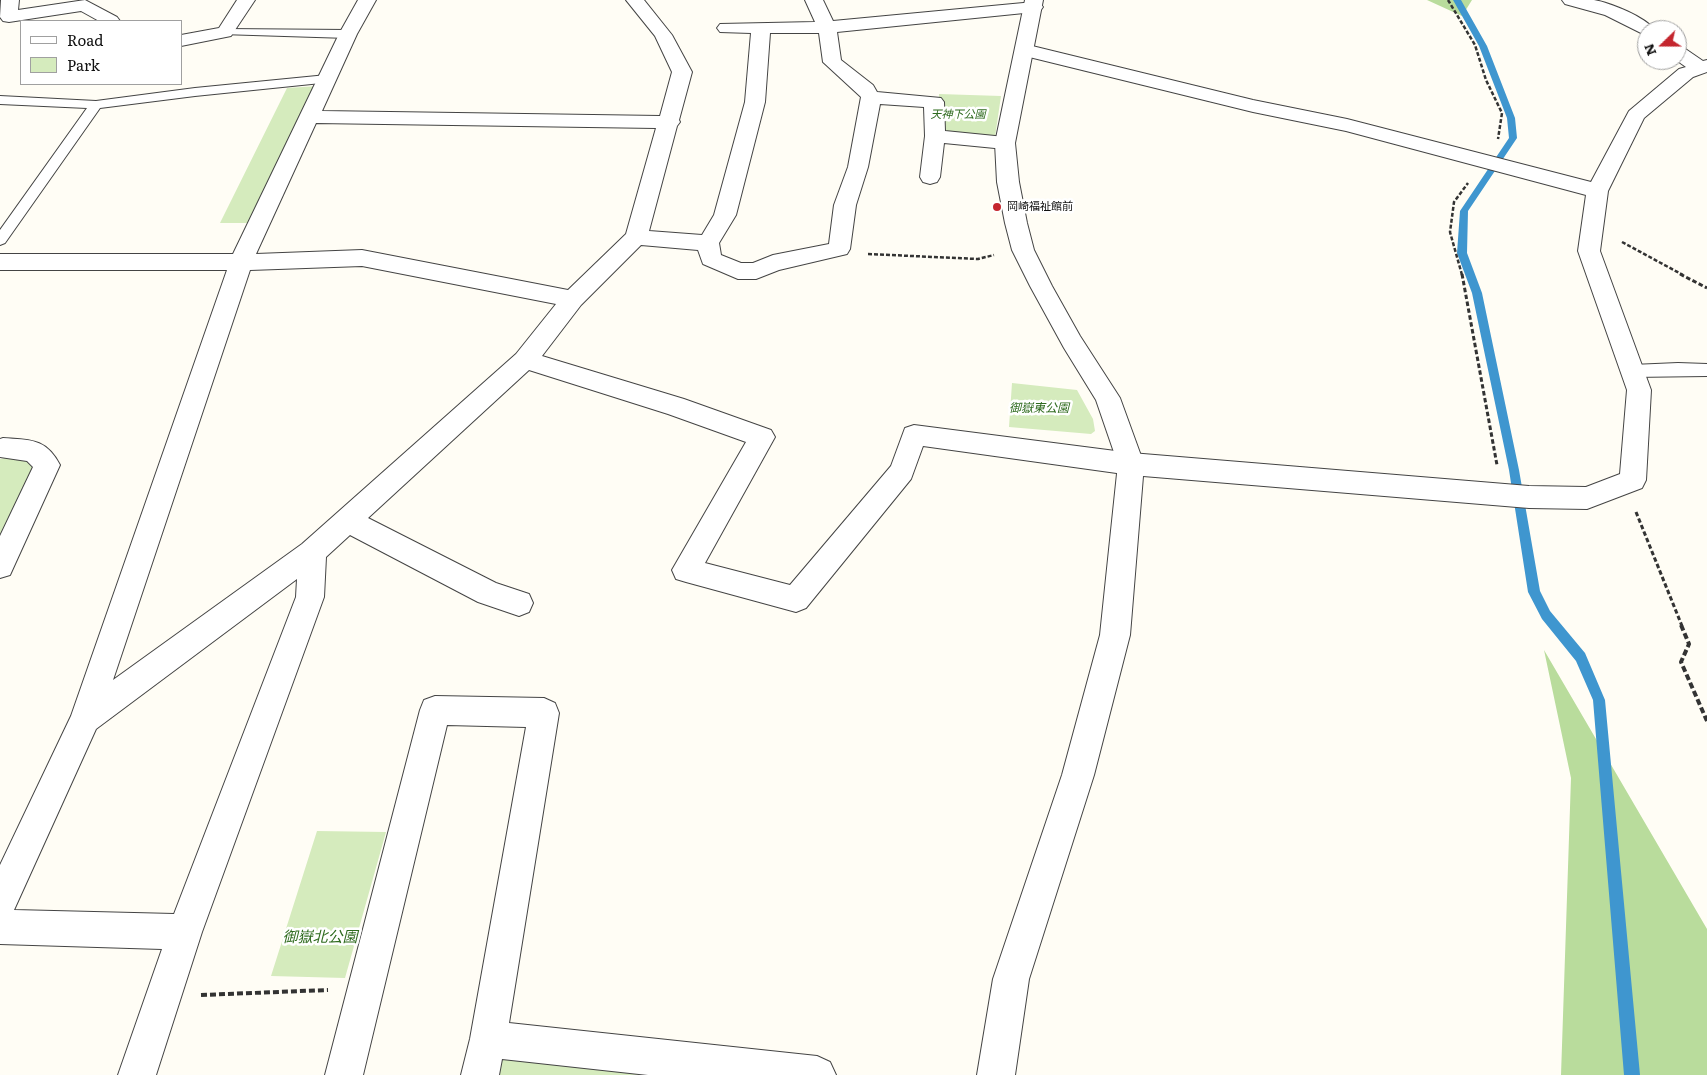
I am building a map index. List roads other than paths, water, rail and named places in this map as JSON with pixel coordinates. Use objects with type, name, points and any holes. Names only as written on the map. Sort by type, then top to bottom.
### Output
[{"type":"street","points":[[10,0],[9,17],[111,0]]},
{"type":"street","points":[[182,41],[225,32],[246,0]]},
{"type":"street","points":[[0,902],[85,719],[240,262],[348,34],[367,0]]},
{"type":"street","points":[[85,719],[312,552],[525,360],[573,299],[636,237],[670,122],[682,72],[664,35],[636,0]]},
{"type":"street","points":[[761,28],[754,102],[725,215],[708,243],[711,259],[738,271],[756,271],[774,264],[839,249],[845,205],[858,167],[871,97],[866,89],[832,62],[827,27],[814,0]]},
{"type":"street","points":[[1571,0],[1604,7],[1637,25]]},
{"type":"street","points":[[726,28],[827,27],[1034,4],[1005,143],[1008,182],[1023,250],[1072,342],[1108,398],[1130,464],[1115,635],[1078,775],[1011,979],[996,1075]]},
{"type":"street","points":[[84,5],[109,20]]},
{"type":"street","points":[[1024,50],[1253,106],[1346,125],[1597,191]]},
{"type":"street","points":[[1687,58],[1704,67]]},
{"type":"street","points":[[525,360],[675,406],[762,436],[686,570],[796,599],[902,471],[914,435],[1130,464],[1502,495],[1587,498],[1633,480],[1639,390],[1589,251],[1597,191],[1636,115],[1686,73],[1704,67]]},
{"type":"street","points":[[871,97],[934,102],[935,136],[930,177]]},
{"type":"street","points":[[310,117],[670,122]]},
{"type":"street","points":[[935,136],[1005,143]]},
{"type":"street","points":[[636,237],[708,243]]},
{"type":"street","points":[[0,262],[240,262],[362,258],[573,299]]},
{"type":"street","points":[[0,566],[47,465],[34,451],[3,448]]},
{"type":"street","points":[[346,520],[488,593],[519,603]]},
{"type":"street","points":[[137,1075],[185,932],[310,597],[312,552]]},
{"type":"street","points":[[344,1075],[435,710],[544,713],[488,1039],[480,1075]]},
{"type":"street","points":[[0,927],[185,932]]},
{"type":"street","points":[[488,1039],[817,1075]]},
{"type":"lane","points":[[225,32],[348,34]]},
{"type":"lane","points":[[0,100],[96,105],[194,92],[327,79]]},
{"type":"lane","points":[[0,240],[96,105]]},
{"type":"lane","points":[[1632,370],[1678,368],[1707,370]]},
{"type":"waterway","points":[[1457,0],[1483,46],[1511,118],[1513,138],[1464,211],[1462,253],[1477,293],[1514,470],[1534,592],[1546,615],[1581,657],[1599,700],[1632,1075]]},
{"type":"place","name":"岡崎福祉館前","points":[[997,207]]},
{"type":"park label","name":"天神下公園","points":[[958,115]]},
{"type":"park label","name":"御嶽東公園","points":[[1039,408]]},
{"type":"park label","name":"御嶽北公園","points":[[320,938]]}]
